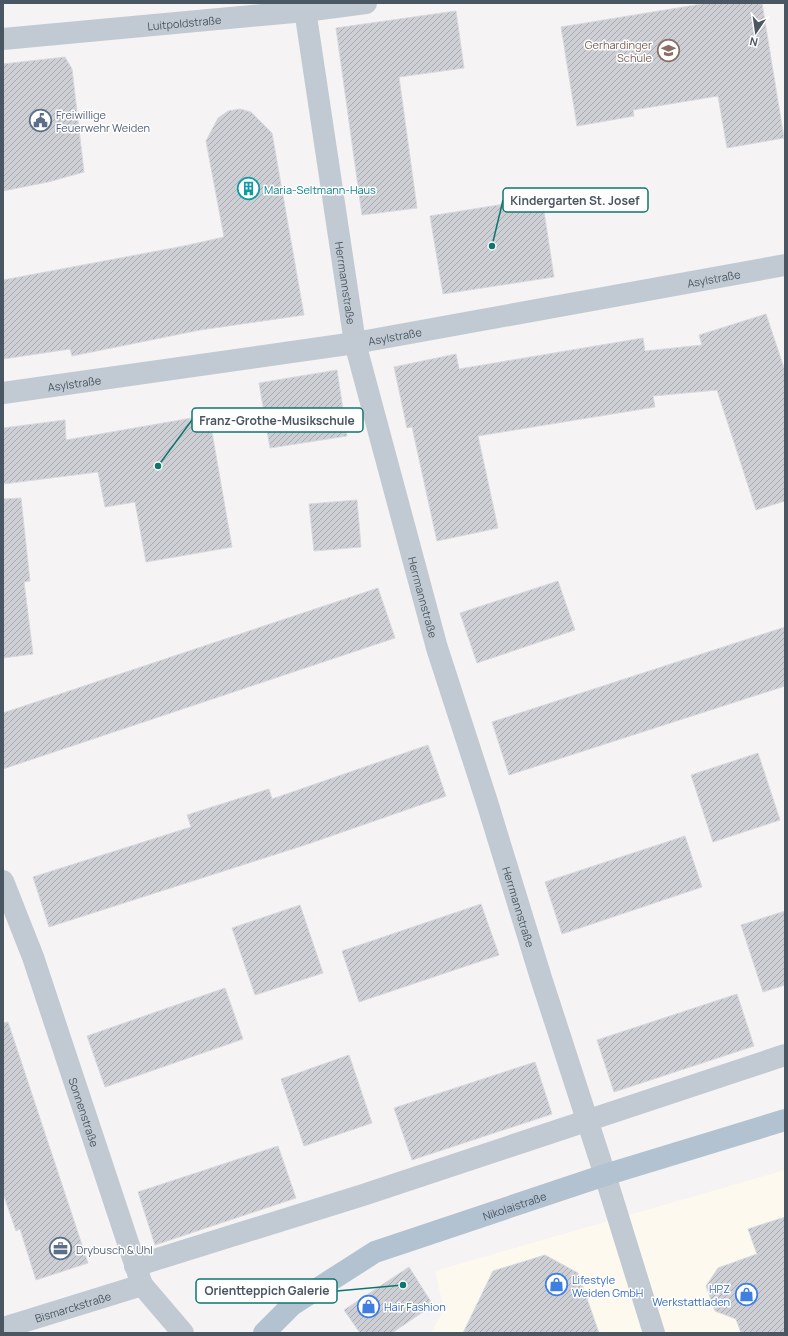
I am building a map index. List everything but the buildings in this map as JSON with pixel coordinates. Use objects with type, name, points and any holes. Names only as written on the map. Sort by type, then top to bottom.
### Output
[{"type":"main road","name":"Nikolaistraße","points":[[264,1333],[292,1305],[375,1252],[605,1176],[785,1120]]},
{"type":"street","name":"Luitpoldstraße","points":[[3,39],[305,7],[366,3]]},
{"type":"street","name":"Herrmannstraße","points":[[305,7],[355,343],[437,648],[654,1333]]},
{"type":"street","name":"Asylstraße","points":[[3,393],[355,343],[785,266]]},
{"type":"street","name":"Sonnenstraße","points":[[3,881],[33,957],[138,1275],[182,1333]]},
{"type":"street","name":"Bismarckstraße","points":[[3,1328],[138,1275],[363,1195],[785,1055]]},
{"type":"shaded area","points":[[785,1170],[785,1333],[431,1333],[444,1310],[435,1271]]},
{"type":"place","name":"Gerhardinger Schule","points":[[668,50]]},
{"type":"place","name":"Freiwillige Feuerwehr Weiden","points":[[40,120]]},
{"type":"place","name":"Maria-Seltmann-Haus","points":[[248,189]]},
{"type":"place","name":"Kindergarten St. Josef","points":[[492,246]]},
{"type":"place","name":"Franz-Grothe-Musikschule","points":[[158,466]]},
{"type":"place","name":"Drybusch & Uhl","points":[[60,1249]]},
{"type":"place","name":"Orientteppich Galerie","points":[[403,1285]]},
{"type":"place","name":"Lifestyle Weiden GmbH","points":[[556,1285]]},
{"type":"place","name":"HPZ Werkstattladen","points":[[746,1294]]},
{"type":"place","name":"Hair Fashion","points":[[368,1306]]}]
